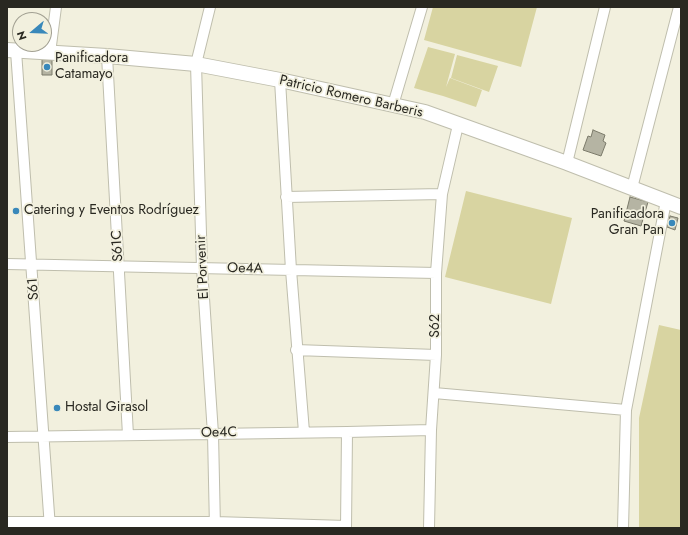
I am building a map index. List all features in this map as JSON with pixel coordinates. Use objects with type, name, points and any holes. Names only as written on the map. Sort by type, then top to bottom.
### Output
[{"type":"street","points":[[50,53],[56,7]]},
{"type":"street","name":"El Porvenir","points":[[210,7],[196,64],[202,268],[213,434],[215,525]]},
{"type":"street","points":[[393,105],[422,7]]},
{"type":"street","points":[[567,163],[605,7]]},
{"type":"street","points":[[632,188],[679,7]]},
{"type":"street","name":"S61","points":[[12,52],[32,264],[50,524]]},
{"type":"street","name":"Patricio Romero Barberis","points":[[37,52],[107,56],[196,64],[280,80],[425,112],[567,163],[681,207]]},
{"type":"street","name":"S61C","points":[[107,56],[128,435]]},
{"type":"street","points":[[280,80],[296,350],[304,432]]},
{"type":"street","name":"S62","points":[[429,528],[431,430],[436,355],[436,273],[442,194],[458,125]]},
{"type":"street","points":[[286,197],[442,194]]},
{"type":"street","points":[[623,528],[626,410],[666,201]]},
{"type":"street","name":"Oe4A","points":[[7,264],[436,273]]},
{"type":"street","points":[[296,350],[436,355]]},
{"type":"street","points":[[434,393],[626,410]]},
{"type":"street","name":"Oe4C","points":[[7,437],[431,430]]},
{"type":"street","points":[[7,522],[50,524],[346,527],[347,432]]},
{"type":"shaded area","points":[[433,7],[537,7],[521,67],[424,40]]},
{"type":"shaded area","points":[[428,47],[455,54],[446,87],[450,78],[482,90],[476,107],[414,88]]},
{"type":"shaded area","points":[[457,55],[498,66],[489,92],[451,78]]},
{"type":"shaded area","points":[[466,191],[572,218],[551,304],[445,277]]},
{"type":"shaded area","points":[[659,325],[681,330],[681,528],[639,528],[639,418]]},
{"type":"building","name":"Panificadora Catamayo","points":[[42,59],[52,60],[52,75],[42,75]]},
{"type":"building","points":[[593,130],[605,135],[603,141],[606,143],[601,156],[583,150],[588,136],[591,137]]},
{"type":"building","points":[[630,197],[648,202],[641,226],[624,221]]},
{"type":"building","name":"Panificadora Gran Pan","points":[[670,216],[678,218],[675,230],[667,227]]},
{"type":"place","name":"Panificadora Catamayo","points":[[47,67]]},
{"type":"place","name":"Catering y Eventos Rodríguez","points":[[16,211]]},
{"type":"place","name":"Panificadora Gran Pan","points":[[672,223]]},
{"type":"place","name":"Hostal Girasol","points":[[57,408]]}]
